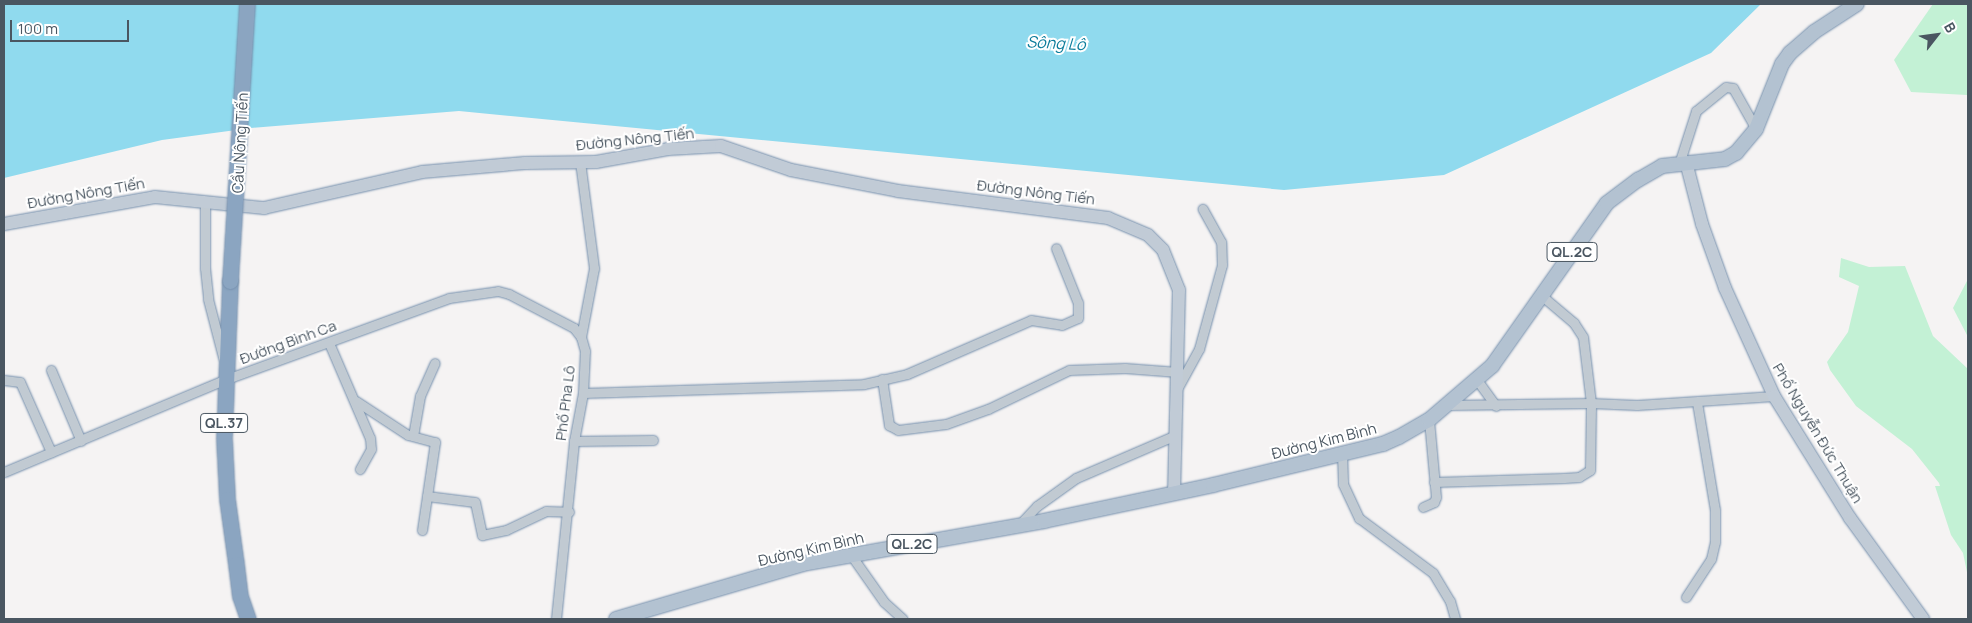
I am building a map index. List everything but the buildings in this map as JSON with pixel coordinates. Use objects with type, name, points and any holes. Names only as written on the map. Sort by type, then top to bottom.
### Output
[{"type":"highway","name":"Cầu Nông Tiến","points":[[225,362],[247,4]]},
{"type":"highway","name":"QL.37","points":[[225,362],[227,499],[240,596],[248,619]]},
{"type":"highway","name":"QL.37","points":[[236,564],[257,619]]},
{"type":"main road","name":"Đường Kim Bình","points":[[616,619],[781,570],[851,555],[1018,525],[1040,515],[1174,494],[1383,444],[1429,420],[1477,380],[1507,349],[1607,203],[1656,169],[1683,163],[1725,159],[1743,147],[1756,129],[1782,64],[1790,53],[1814,32],[1857,4]]},
{"type":"street","points":[[1683,163],[1696,112],[1726,87],[1733,88],[1756,129]]},
{"type":"street","name":"Đường Nông Tiến","points":[[4,224],[155,197],[205,204],[264,208],[422,172],[525,163],[580,162],[668,149],[721,146],[791,170],[898,191],[1108,218],[1128,224],[1148,235],[1163,250],[1173,269],[1180,310],[1174,494]]},
{"type":"street","name":"Phố Pha Lô","points":[[556,619],[569,512],[574,441],[583,392],[585,351],[581,337],[594,268],[580,162]]},
{"type":"street","name":"Phố Nguyễn Đức Thuận","points":[[1683,163],[1725,288],[1774,396],[1850,518],[1923,619]]},
{"type":"street","points":[[205,204],[204,268],[208,299],[225,362]]},
{"type":"street","points":[[1177,389],[1199,349],[1222,266],[1220,242],[1203,209]]},
{"type":"street","points":[[583,392],[728,390],[814,383],[864,384],[907,374],[1031,320],[1062,326],[1078,318],[1078,303],[1056,248]]},
{"type":"street","name":"Đường Bình Ca","points":[[4,472],[224,380],[449,298],[498,291],[517,296],[574,328],[581,337]]},
{"type":"street","points":[[1434,482],[1564,478],[1585,474],[1592,466],[1591,402],[1583,337],[1574,323],[1542,296]]},
{"type":"street","points":[[329,342],[356,401],[371,444],[360,469]]},
{"type":"street","points":[[413,436],[420,396],[435,363]]},
{"type":"street","points":[[882,380],[888,425],[898,430],[946,424],[988,409],[1069,370],[1125,368],[1178,372]]},
{"type":"street","points":[[51,370],[81,441]]},
{"type":"street","points":[[4,380],[20,382],[51,452]]},
{"type":"street","points":[[1477,380],[1496,406]]},
{"type":"street","points":[[1448,405],[1496,406],[1591,402],[1637,405],[1697,403],[1774,396]]},
{"type":"street","points":[[356,401],[413,436],[435,442],[422,530]]},
{"type":"street","points":[[1686,597],[1711,559],[1715,542],[1715,510],[1697,403]]},
{"type":"street","points":[[1423,508],[1434,502],[1429,420]]},
{"type":"street","points":[[1040,515],[1076,478],[1176,435]]},
{"type":"street","points":[[574,441],[653,440]]},
{"type":"street","points":[[1342,453],[1343,484],[1359,518],[1433,573],[1450,601],[1455,619]]},
{"type":"street","points":[[427,496],[475,502],[482,535],[506,530],[546,511],[569,512]]},
{"type":"street","points":[[851,555],[884,602],[903,619]]},
{"type":"green space","points":[[1933,4],[1968,4],[1967,95],[1911,92],[1894,60]]},
{"type":"green space","points":[[1841,258],[1869,267],[1905,266],[1933,336],[1968,369],[1968,577],[1963,553],[1951,535],[1935,486],[1940,486],[1939,483],[1912,449],[1856,406],[1830,370],[1827,362],[1848,332],[1859,286],[1839,277]]},
{"type":"green space","points":[[1968,279],[1968,337],[1953,308]]},
{"type":"water","name":"Sông Lô","points":[[4,4],[1761,4],[1711,53],[1444,175],[1284,190],[459,111],[251,128],[162,140],[4,178]]}]
